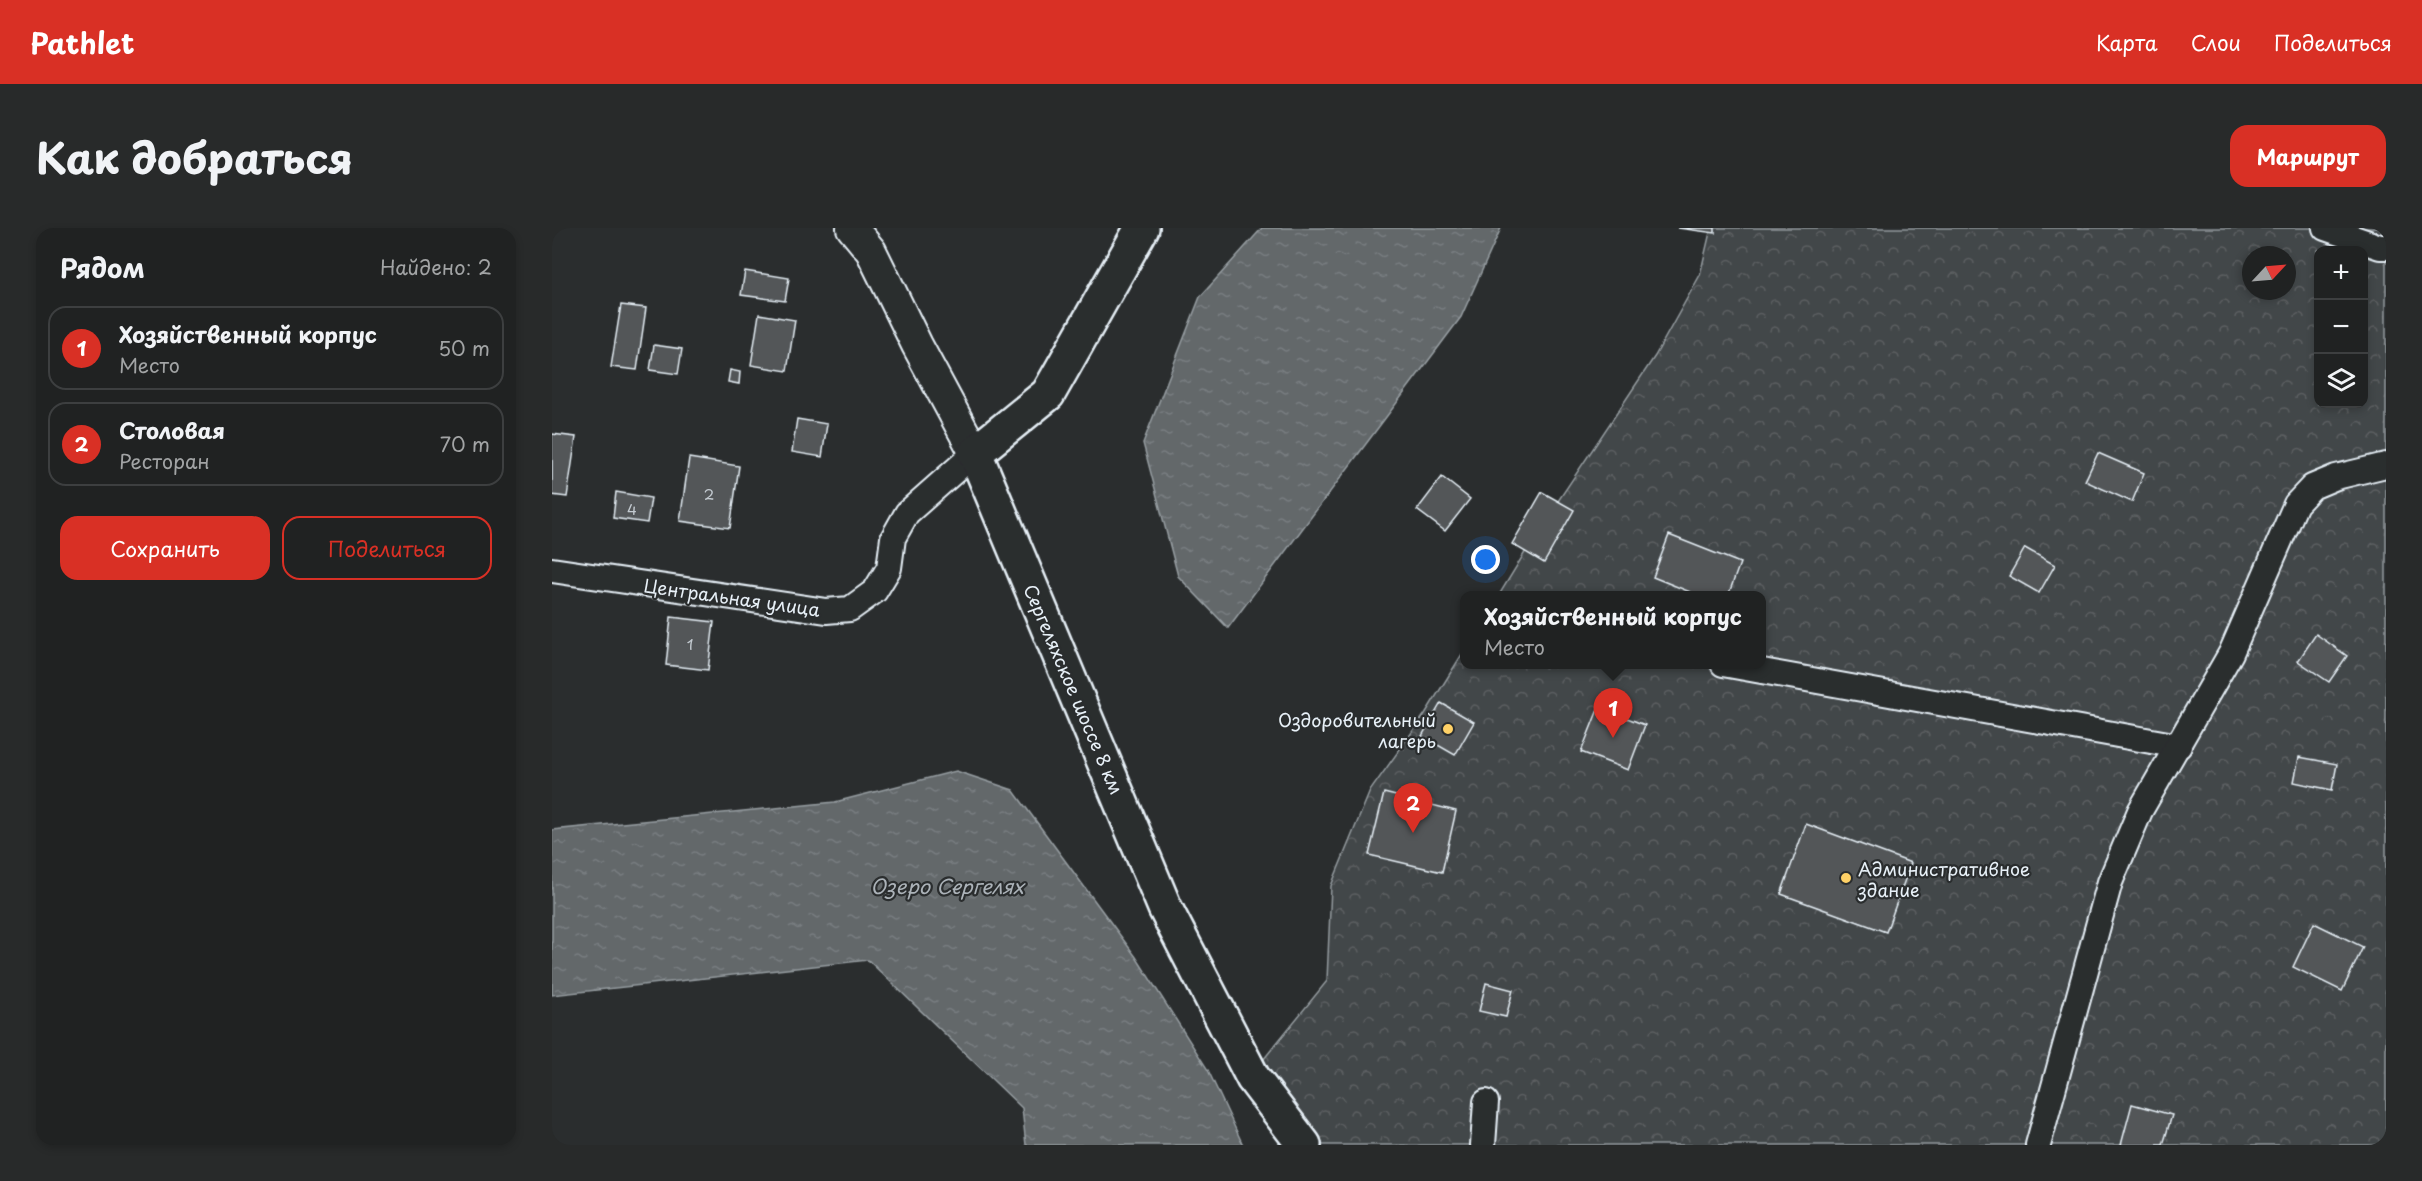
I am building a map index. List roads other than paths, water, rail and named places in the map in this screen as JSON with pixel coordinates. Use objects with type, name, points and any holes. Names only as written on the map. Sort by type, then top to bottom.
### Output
[{"type":"main road","points":[[975,453],[1048,394],[1142,228]]},
{"type":"main road","name":"Сергеляхское шоссе 8 км","points":[[975,453],[1165,908],[1253,1078],[1304,1145]]},
{"type":"street","name":"Сергеляхское шоссе 8 км","points":[[852,228],[871,251],[917,345],[975,453]]},
{"type":"street","points":[[2325,228],[2386,247]]},
{"type":"street","name":"Центральная улица","points":[[552,570],[826,611],[850,609],[875,591],[880,584],[889,568],[893,538],[907,513],[975,453]]},
{"type":"street","points":[[2038,1145],[2110,882],[2140,811],[2231,653],[2296,504],[2312,487],[2336,477],[2386,465]]},
{"type":"street","points":[[1751,669],[2179,746]]},
{"type":"street","points":[[1483,1145],[1486,1102]]},
{"type":"water","points":[[1262,228],[1501,228],[1461,317],[1228,628],[1178,576],[1143,443],[1200,297]]},
{"type":"water","name":"Озеро Сергелях","points":[[956,771],[1013,790],[1136,957],[1208,1070],[1243,1145],[1026,1145],[1022,1108],[868,960],[552,995],[552,830],[835,802]]},
{"type":"place","name":"Оздоровительный лагерь","points":[[1448,729]]},
{"type":"place","name":"Хозяйственный корпус","points":[[1613,738]]},
{"type":"place","name":"Столовая","points":[[1413,833]]},
{"type":"place","name":"Административное здание","points":[[1846,878]]}]
